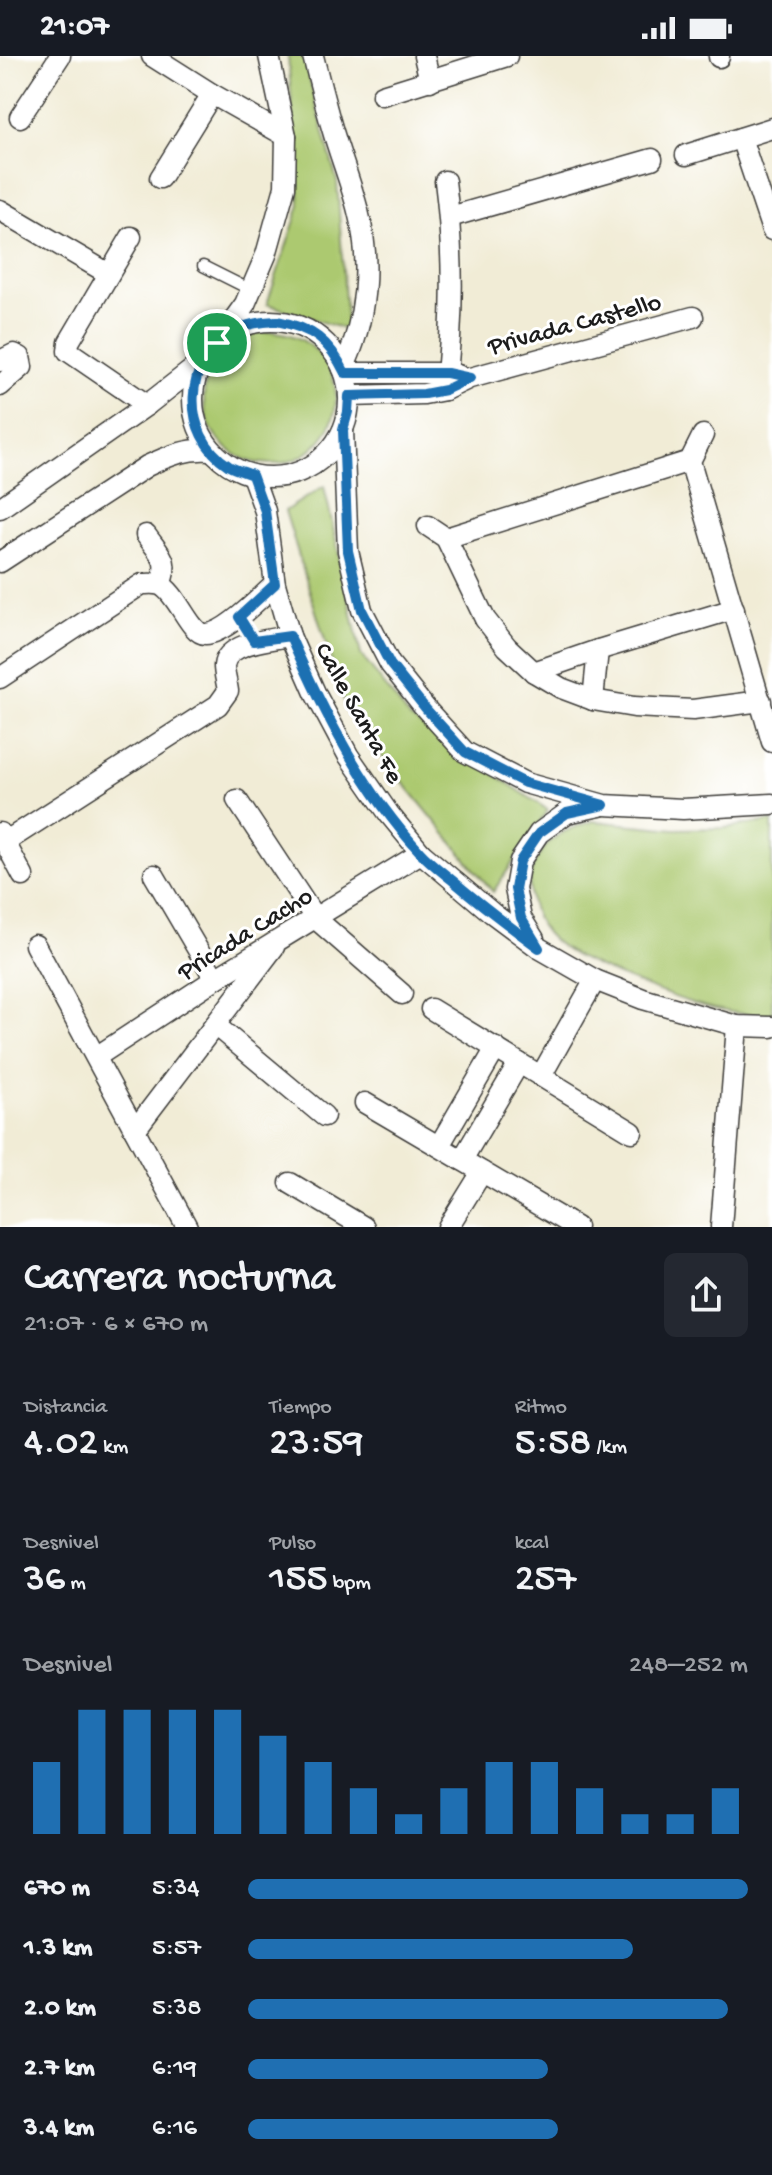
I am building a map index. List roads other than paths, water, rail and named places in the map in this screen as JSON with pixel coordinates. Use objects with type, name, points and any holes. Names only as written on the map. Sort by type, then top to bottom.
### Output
[{"type":"street","points":[[20,117],[60,56]]},
{"type":"street","points":[[152,56],[286,136]]},
{"type":"street","points":[[0,508],[147,405],[202,362],[245,304],[266,255],[285,187],[286,136],[269,56]]},
{"type":"street","points":[[313,56],[331,126],[359,213],[365,254],[359,326],[344,371]]},
{"type":"street","points":[[424,56],[430,81]]},
{"type":"street","points":[[382,95],[507,56]]},
{"type":"street","points":[[160,178],[212,94]]},
{"type":"street","points":[[686,155],[772,128]]},
{"type":"street","points":[[741,138],[772,230]]},
{"type":"street","points":[[450,217],[652,159]]},
{"type":"street","points":[[344,371],[446,381],[453,295],[450,217],[445,181]]},
{"type":"street","points":[[0,210],[109,274]]},
{"type":"street","points":[[131,237],[69,342],[68,351],[147,405]]},
{"type":"street","name":"Privada Castello","points":[[349,396],[424,394],[446,381],[470,378],[693,317]]},
{"type":"street","points":[[202,362],[195,379],[195,417],[211,450],[230,466],[252,475],[274,477],[296,473],[315,464],[331,449],[343,430],[349,396],[344,371],[333,350],[317,335],[298,325],[277,321],[255,323],[235,330],[217,343]]},
{"type":"street","points":[[0,361],[14,354],[20,357],[22,367],[0,386]]},
{"type":"street","name":"Calle Santa Fe","points":[[343,430],[348,551],[362,610],[390,664],[465,752],[525,783],[604,805],[683,809],[772,804]]},
{"type":"street","points":[[703,435],[690,461],[772,742]]},
{"type":"street","points":[[0,562],[147,466],[171,454],[197,448],[211,450]]},
{"type":"street","points":[[446,538],[690,461]]},
{"type":"street","name":"Calle Santa Fe","points":[[252,475],[265,511],[275,584],[290,636],[316,695],[348,755],[421,853],[539,948],[595,980],[643,999],[737,1026],[772,1027]]},
{"type":"street","points":[[428,526],[446,538],[485,619],[507,647],[534,672],[561,688],[593,700],[634,707],[693,710],[761,701]]},
{"type":"street","points":[[146,535],[166,563],[160,584]]},
{"type":"street","points":[[0,678],[142,584],[160,584],[172,594],[198,632],[208,635],[239,617],[275,584]]},
{"type":"street","points":[[534,672],[734,609]]},
{"type":"street","points":[[239,617],[254,641]]},
{"type":"street","points":[[23,876],[2,838],[218,705],[228,691],[224,670],[227,658],[237,649],[254,641],[290,636]]},
{"type":"street","points":[[593,700],[598,650]]},
{"type":"street","points":[[237,800],[315,918],[402,994]]},
{"type":"street","points":[[539,948],[521,918],[515,889],[520,861],[539,833],[567,813],[604,805]]},
{"type":"street","name":"Pricada Cacho","points":[[96,1057],[215,979],[421,853]]},
{"type":"street","points":[[154,875],[215,979]]},
{"type":"street","points":[[135,1130],[282,938]]},
{"type":"street","points":[[35,945],[187,1227]]},
{"type":"street","points":[[541,1076],[595,980]]},
{"type":"street","points":[[431,1009],[632,1132]]},
{"type":"street","points":[[215,1025],[324,1116]]},
{"type":"street","points":[[723,1225],[737,1026]]},
{"type":"street","points":[[439,1146],[496,1048]]},
{"type":"street","points":[[462,1160],[519,1063]]},
{"type":"street","points":[[365,1103],[576,1227]]},
{"type":"street","points":[[448,1227],[482,1172]]},
{"type":"street","points":[[290,1183],[364,1227]]},
{"type":"lane","points":[[203,266],[251,290]]}]
